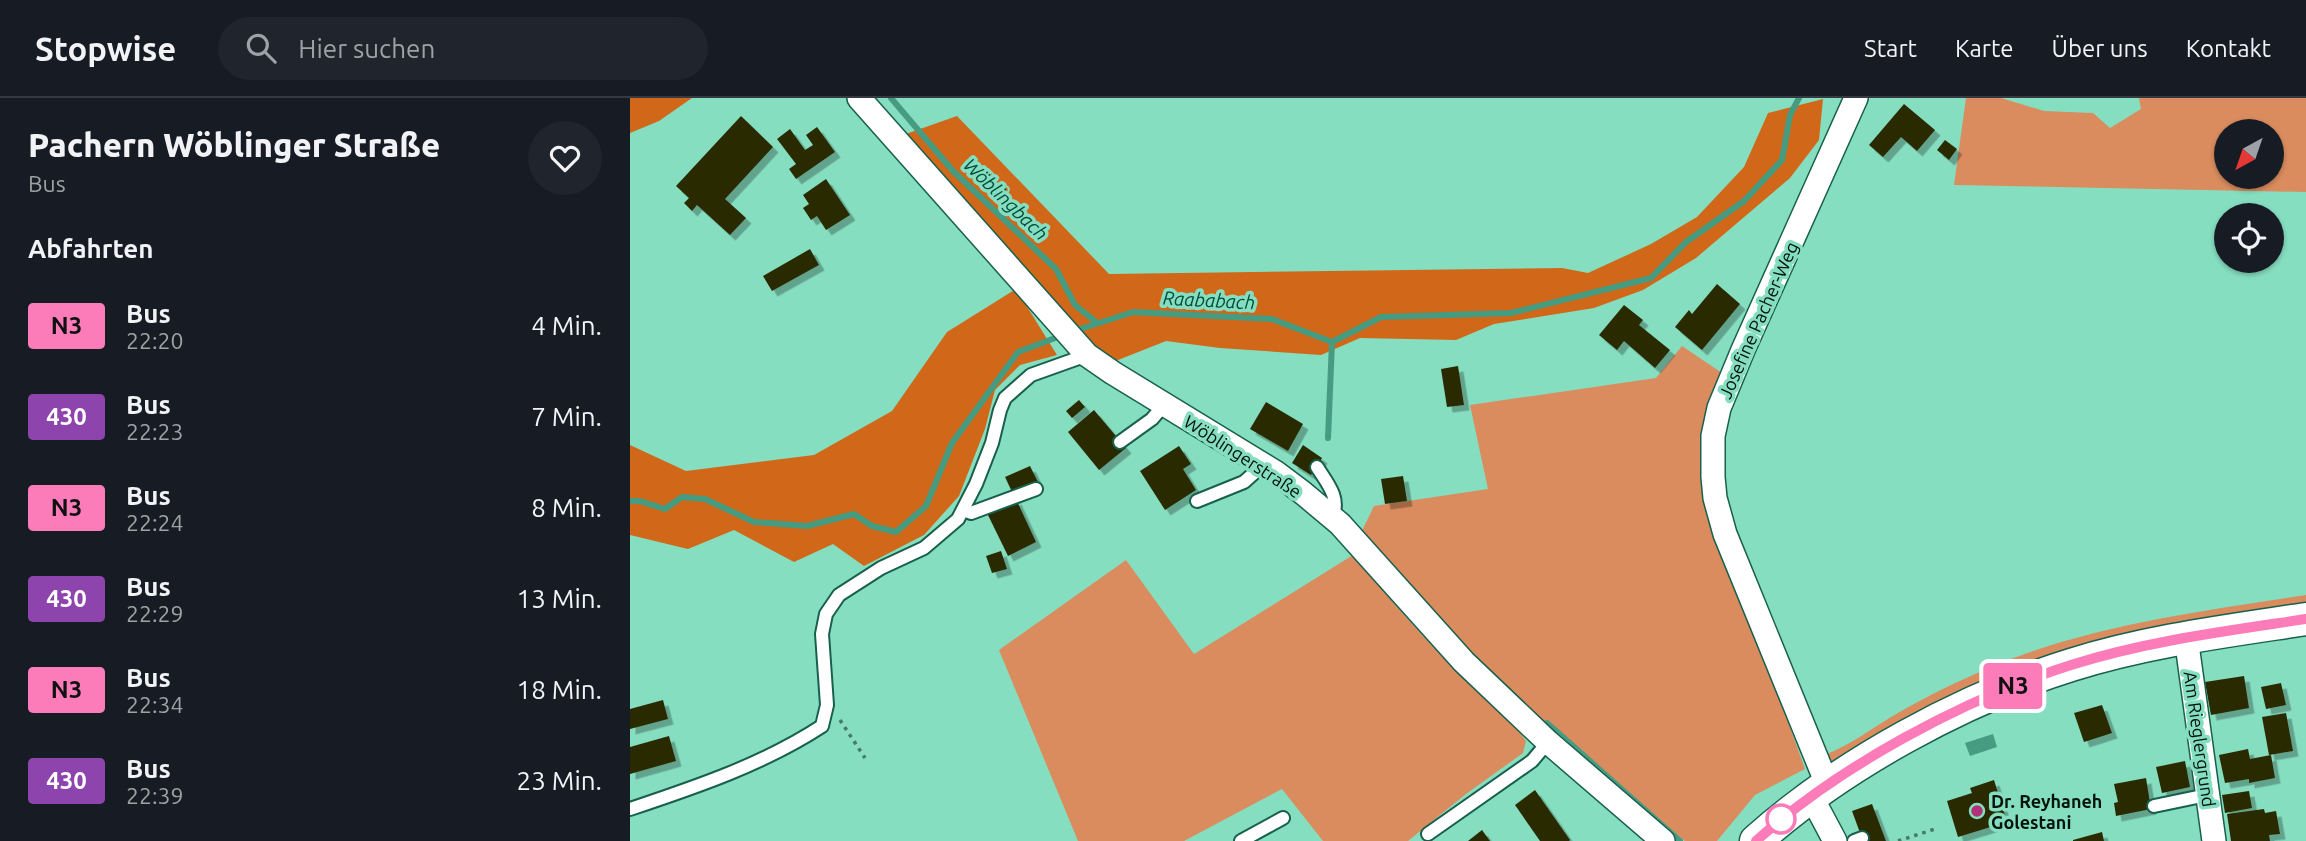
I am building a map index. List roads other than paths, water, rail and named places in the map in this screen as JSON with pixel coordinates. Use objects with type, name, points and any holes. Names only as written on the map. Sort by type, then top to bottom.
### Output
[{"type":"main road","points":[[1756,841],[1819,790],[1906,738],[1997,692],[2071,665],[2186,637],[2306,619]]},
{"type":"street","name":"Wöblingerstraße","points":[[859,98],[1082,350],[1164,405],[1263,465],[1332,517],[1464,662],[1548,742],[1663,841]]},
{"type":"street","name":"Josefine Pacher-Weg","points":[[1819,790],[1725,534],[1715,498],[1712,458],[1717,418],[1727,385],[1856,98]]},
{"type":"street","name":"Am Rieglergrund","points":[[2186,637],[2214,841]]},
{"type":"street","points":[[1819,790],[1835,841]]},
{"type":"lane","points":[[630,809],[705,784],[798,741],[822,726],[827,705],[822,634],[826,614],[839,595],[881,568],[924,548],[958,519],[988,453],[1005,398],[1031,375],[1082,350]]},
{"type":"lane","points":[[1120,442],[1152,418],[1164,405]]},
{"type":"lane","points":[[1197,501],[1244,482],[1263,465]]},
{"type":"lane","points":[[1317,467],[1333,491],[1336,508],[1332,517]]},
{"type":"lane","points":[[963,510],[971,513],[1036,489]]},
{"type":"lane","points":[[1428,834],[1532,761],[1548,742]]},
{"type":"lane","points":[[2154,806],[2207,795]]},
{"type":"lane","points":[[1241,841],[1283,818]]},
{"type":"waterway","name":"Wöblingbach","points":[[891,98],[953,171],[1056,269],[1075,305],[1096,322]]},
{"type":"waterway","name":"Raababach","points":[[1074,331],[1133,312],[1272,319],[1332,342],[1381,317],[1511,313],[1651,278],[1686,242],[1744,201],[1782,160],[1790,115],[1799,98]]},
{"type":"waterway","name":"Raababach","points":[[630,501],[640,501],[665,509],[682,497],[705,499],[754,522],[807,526],[854,514],[872,526],[896,532],[926,506],[952,443],[1018,352],[1063,335]]},
{"type":"waterway","points":[[1328,438],[1332,342]]},
{"type":"waterway","points":[[1547,723],[1680,841]]},
{"type":"place","name":"Dr. Reyhaneh Golestani","points":[[1977,811]]}]
